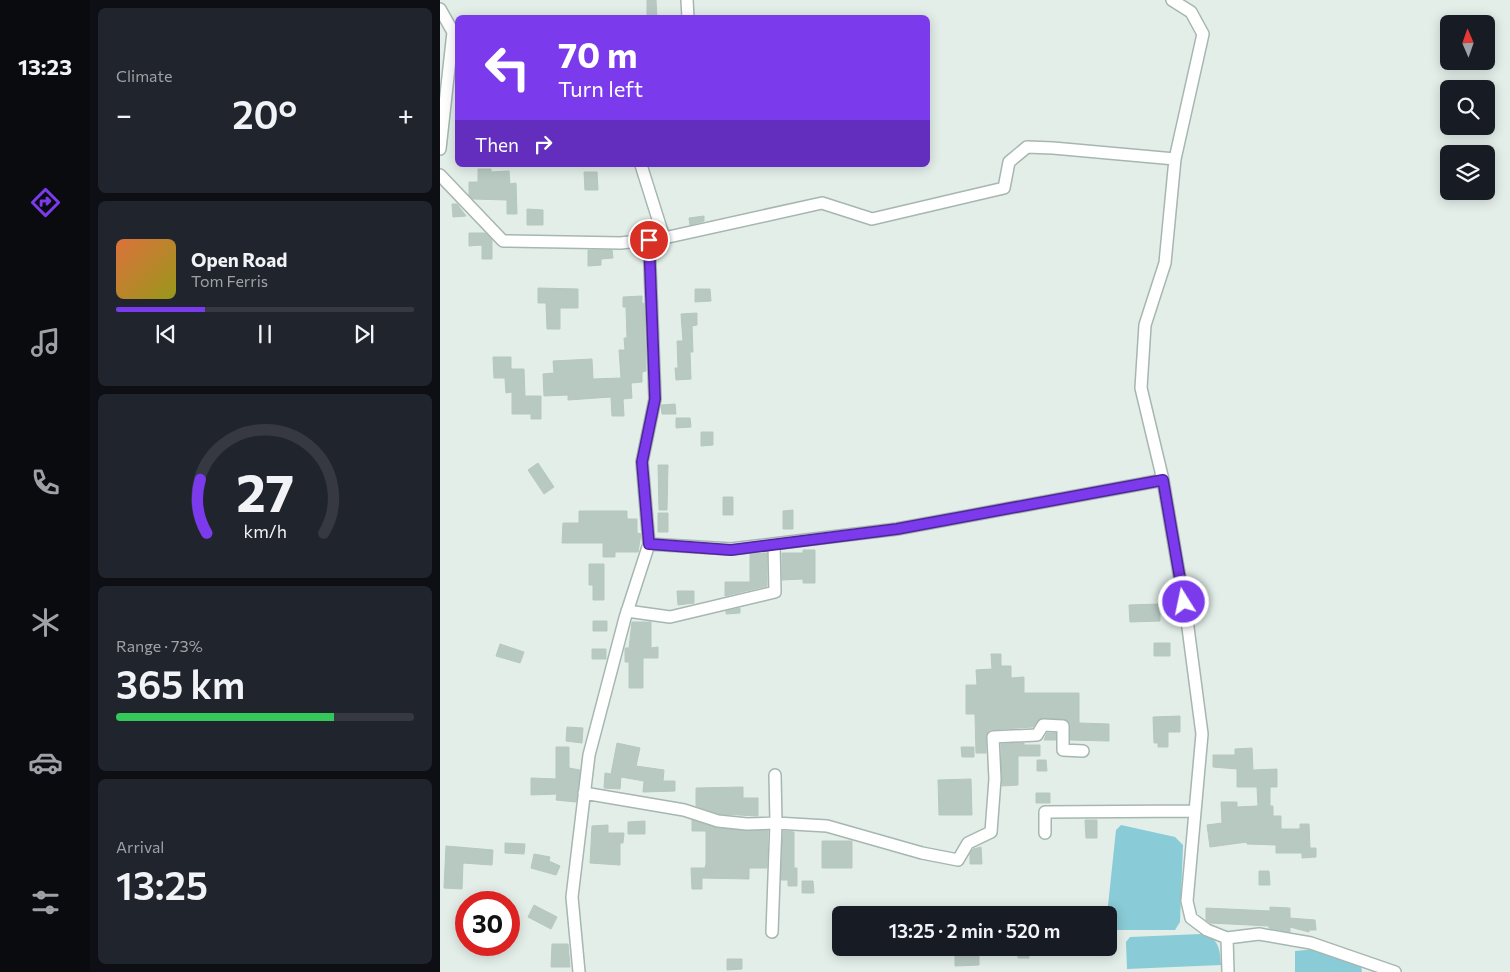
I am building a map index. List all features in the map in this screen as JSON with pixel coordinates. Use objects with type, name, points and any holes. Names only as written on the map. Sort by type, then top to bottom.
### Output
[{"type":"street","points":[[687,0],[688,15]]},
{"type":"street","points":[[1172,0],[1191,12],[1203,34],[1175,159],[1165,263],[1145,325],[1141,388],[1163,480],[1187,620],[1202,734],[1187,901],[1191,918],[1207,930],[1227,938],[1259,934],[1311,943],[1395,972]]},
{"type":"street","points":[[440,9],[453,32],[453,67],[440,150]]},
{"type":"street","points":[[440,174],[503,241],[621,243],[664,238],[822,203],[872,219],[1004,188],[1009,162],[1027,147],[1175,159]]},
{"type":"street","points":[[642,167],[664,238]]},
{"type":"street","points":[[579,972],[572,897],[589,755],[627,611],[649,544],[642,462],[655,399],[649,240]]},
{"type":"street","points":[[649,544],[731,550],[897,529],[1163,480]]},
{"type":"street","points":[[627,611],[670,617],[775,592],[774,544]]},
{"type":"street","points":[[584,793],[684,810],[718,821],[747,824],[776,823],[827,826],[922,853],[958,860],[968,844],[991,832],[995,779],[993,737],[1037,735],[1043,725],[1063,726],[1063,750],[1083,751]]},
{"type":"street","points":[[772,932],[776,775]]},
{"type":"street","points":[[1045,833],[1045,812],[1195,811]]},
{"type":"street","points":[[1227,938],[1228,972]]},
{"type":"water","points":[[1121,825],[1175,837],[1183,845],[1180,922],[1175,930],[1117,930],[1117,906],[1108,906],[1116,830]]},
{"type":"water","points":[[1201,934],[1215,941],[1220,954],[1221,965],[1127,969],[1126,942],[1130,937]]},
{"type":"water","points":[[1321,950],[1361,966],[1362,972],[1295,972],[1295,951]]},
{"type":"building","points":[[647,0],[656,0],[657,15],[647,15]]},
{"type":"building","points":[[478,169],[491,169],[491,172],[509,171],[510,184],[516,183],[517,214],[507,214],[507,200],[473,199],[469,195],[469,182],[478,182]]},
{"type":"building","points":[[584,172],[597,172],[598,190],[585,190]]},
{"type":"building","points":[[452,204],[457,204],[466,216],[453,217]]},
{"type":"building","points":[[527,209],[543,210],[543,225],[527,225]]},
{"type":"building","points":[[704,216],[704,221],[690,225],[689,218]]},
{"type":"building","points":[[469,233],[485,233],[492,240],[492,259],[482,259],[482,245],[469,246]]},
{"type":"building","points":[[588,250],[612,250],[613,258],[601,259],[601,265],[588,266]]},
{"type":"building","points":[[538,288],[578,289],[578,308],[560,308],[560,329],[547,329],[546,303],[538,303]]},
{"type":"building","points":[[695,289],[710,289],[711,301],[695,302]]},
{"type":"building","points":[[642,296],[642,304],[644,303],[646,371],[642,372],[642,382],[631,383],[632,398],[623,399],[624,416],[612,416],[611,397],[568,400],[568,395],[544,396],[543,374],[554,373],[553,361],[592,359],[593,379],[621,378],[619,350],[625,350],[624,338],[627,338],[626,307],[623,307],[623,297]]},
{"type":"building","points":[[697,313],[697,325],[692,326],[693,352],[690,352],[691,379],[676,380],[675,368],[678,368],[677,341],[683,341],[681,314]]},
{"type":"building","points":[[493,357],[511,357],[511,369],[524,369],[525,396],[541,396],[541,419],[531,419],[531,414],[512,414],[512,392],[506,393],[505,378],[494,378]]},
{"type":"building","points":[[675,404],[676,414],[662,414],[661,405]]},
{"type":"building","points":[[676,418],[690,418],[691,427],[676,428]]},
{"type":"building","points":[[701,432],[713,432],[713,445],[701,446]]},
{"type":"building","points":[[538,463],[554,487],[544,494],[528,470]]},
{"type":"building","points":[[658,465],[668,465],[667,510],[659,510]]},
{"type":"building","points":[[723,497],[733,497],[733,515],[723,515]]},
{"type":"building","points":[[793,510],[793,529],[783,529],[783,511]]},
{"type":"building","points":[[579,511],[627,511],[627,519],[637,519],[637,533],[641,534],[638,552],[615,552],[615,557],[603,557],[603,543],[562,543],[563,523],[579,523]]},
{"type":"building","points":[[658,513],[668,513],[668,532],[658,532]]},
{"type":"building","points":[[803,550],[815,550],[815,583],[803,583],[803,579],[782,580],[782,553],[803,553]]},
{"type":"building","points":[[767,553],[767,586],[725,596],[725,582],[750,582],[750,554]]},
{"type":"building","points":[[589,564],[604,564],[604,600],[593,600],[593,585],[589,585]]},
{"type":"building","points":[[677,591],[694,591],[694,603],[678,605]]},
{"type":"building","points":[[1160,604],[1160,621],[1130,622],[1129,605]]},
{"type":"building","points":[[740,608],[740,613],[726,614],[726,611]]},
{"type":"building","points":[[593,621],[607,621],[607,631],[593,631]]},
{"type":"building","points":[[632,622],[651,622],[651,648],[658,647],[658,658],[643,658],[643,688],[629,688],[629,662],[625,662],[625,648],[629,648]]},
{"type":"building","points":[[1154,643],[1170,643],[1170,656],[1154,656]]},
{"type":"building","points":[[500,644],[524,652],[520,663],[496,656]]},
{"type":"building","points":[[592,649],[606,649],[606,659],[592,659]]},
{"type":"building","points":[[991,654],[1001,654],[1001,666],[1011,666],[1011,678],[1024,677],[1024,693],[1079,693],[1079,723],[1109,724],[1109,741],[1070,740],[1070,726],[1067,720],[1043,718],[1039,719],[1033,727],[989,730],[986,737],[986,753],[976,753],[975,714],[966,714],[966,685],[977,685],[976,670],[992,669]]},
{"type":"building","points":[[1180,716],[1180,732],[1168,732],[1168,747],[1158,747],[1158,743],[1154,743],[1153,717]]},
{"type":"building","points":[[567,727],[583,728],[582,743],[566,741]]},
{"type":"building","points":[[1047,733],[1056,733],[1056,740],[1044,740]]},
{"type":"building","points":[[617,743],[640,748],[636,766],[664,770],[663,781],[675,781],[675,791],[643,792],[644,781],[621,777],[620,789],[604,788],[605,773],[611,774]]},
{"type":"building","points":[[1024,743],[1024,745],[1040,745],[1040,756],[1018,756],[1018,785],[1002,786],[1001,744]]},
{"type":"building","points":[[556,747],[569,747],[569,768],[580,770],[576,802],[556,800],[557,794],[531,795],[531,778],[556,779]]},
{"type":"building","points":[[961,747],[974,747],[974,757],[962,757]]},
{"type":"building","points":[[1252,748],[1253,770],[1277,769],[1277,787],[1270,787],[1270,806],[1273,806],[1273,816],[1281,816],[1281,829],[1300,829],[1300,824],[1309,824],[1310,848],[1316,848],[1316,857],[1302,858],[1302,853],[1276,853],[1276,845],[1247,844],[1247,842],[1210,847],[1207,825],[1222,823],[1221,802],[1237,802],[1237,807],[1258,806],[1257,787],[1237,787],[1237,769],[1213,767],[1213,755],[1235,755],[1235,749]]},
{"type":"building","points":[[1037,760],[1046,760],[1047,771],[1037,771]]},
{"type":"building","points":[[971,779],[972,815],[939,815],[938,780]]},
{"type":"building","points":[[743,787],[743,798],[758,798],[758,816],[720,814],[696,806],[696,788]]},
{"type":"building","points":[[1036,793],[1050,793],[1050,803],[1036,803]]},
{"type":"building","points":[[692,820],[717,828],[768,831],[767,868],[749,868],[749,879],[702,878],[702,889],[692,889],[691,868],[705,868],[706,864],[706,831],[692,831]]},
{"type":"building","points":[[1085,820],[1097,820],[1097,838],[1086,838]]},
{"type":"building","points":[[645,821],[645,834],[628,834],[628,822]]},
{"type":"building","points":[[608,825],[608,833],[624,833],[623,843],[620,843],[620,865],[590,863],[592,826]]},
{"type":"building","points":[[783,831],[794,832],[794,868],[797,868],[797,886],[788,886],[788,880],[781,880]]},
{"type":"building","points":[[822,841],[852,841],[852,868],[822,868]]},
{"type":"building","points":[[505,843],[525,844],[524,854],[505,853]]},
{"type":"building","points":[[446,846],[493,850],[492,865],[463,863],[462,889],[444,888]]},
{"type":"building","points":[[981,847],[982,864],[970,864],[970,854],[973,849]]},
{"type":"building","points":[[534,854],[550,857],[549,861],[560,866],[556,875],[531,868]]},
{"type":"building","points":[[1259,871],[1269,871],[1270,885],[1259,885]]},
{"type":"building","points":[[802,881],[813,881],[814,893],[802,893]]},
{"type":"building","points":[[534,905],[557,917],[551,929],[528,917]]},
{"type":"building","points":[[1270,907],[1290,908],[1290,918],[1315,920],[1316,930],[1309,930],[1309,932],[1290,927],[1290,932],[1269,928],[1269,926],[1210,923],[1206,920],[1206,908],[1270,911]]},
{"type":"building","points":[[552,944],[568,944],[570,967],[551,967]]},
{"type":"building","points":[[955,956],[979,956],[979,965],[955,966]]},
{"type":"building","points":[[1018,956],[1029,956],[1029,958],[1018,958]]},
{"type":"building","points":[[727,959],[742,959],[742,969],[727,970]]},
{"type":"route","points":[[649,240],[655,399],[642,462],[649,544],[731,550],[897,529],[1163,480],[1184,602]]}]
